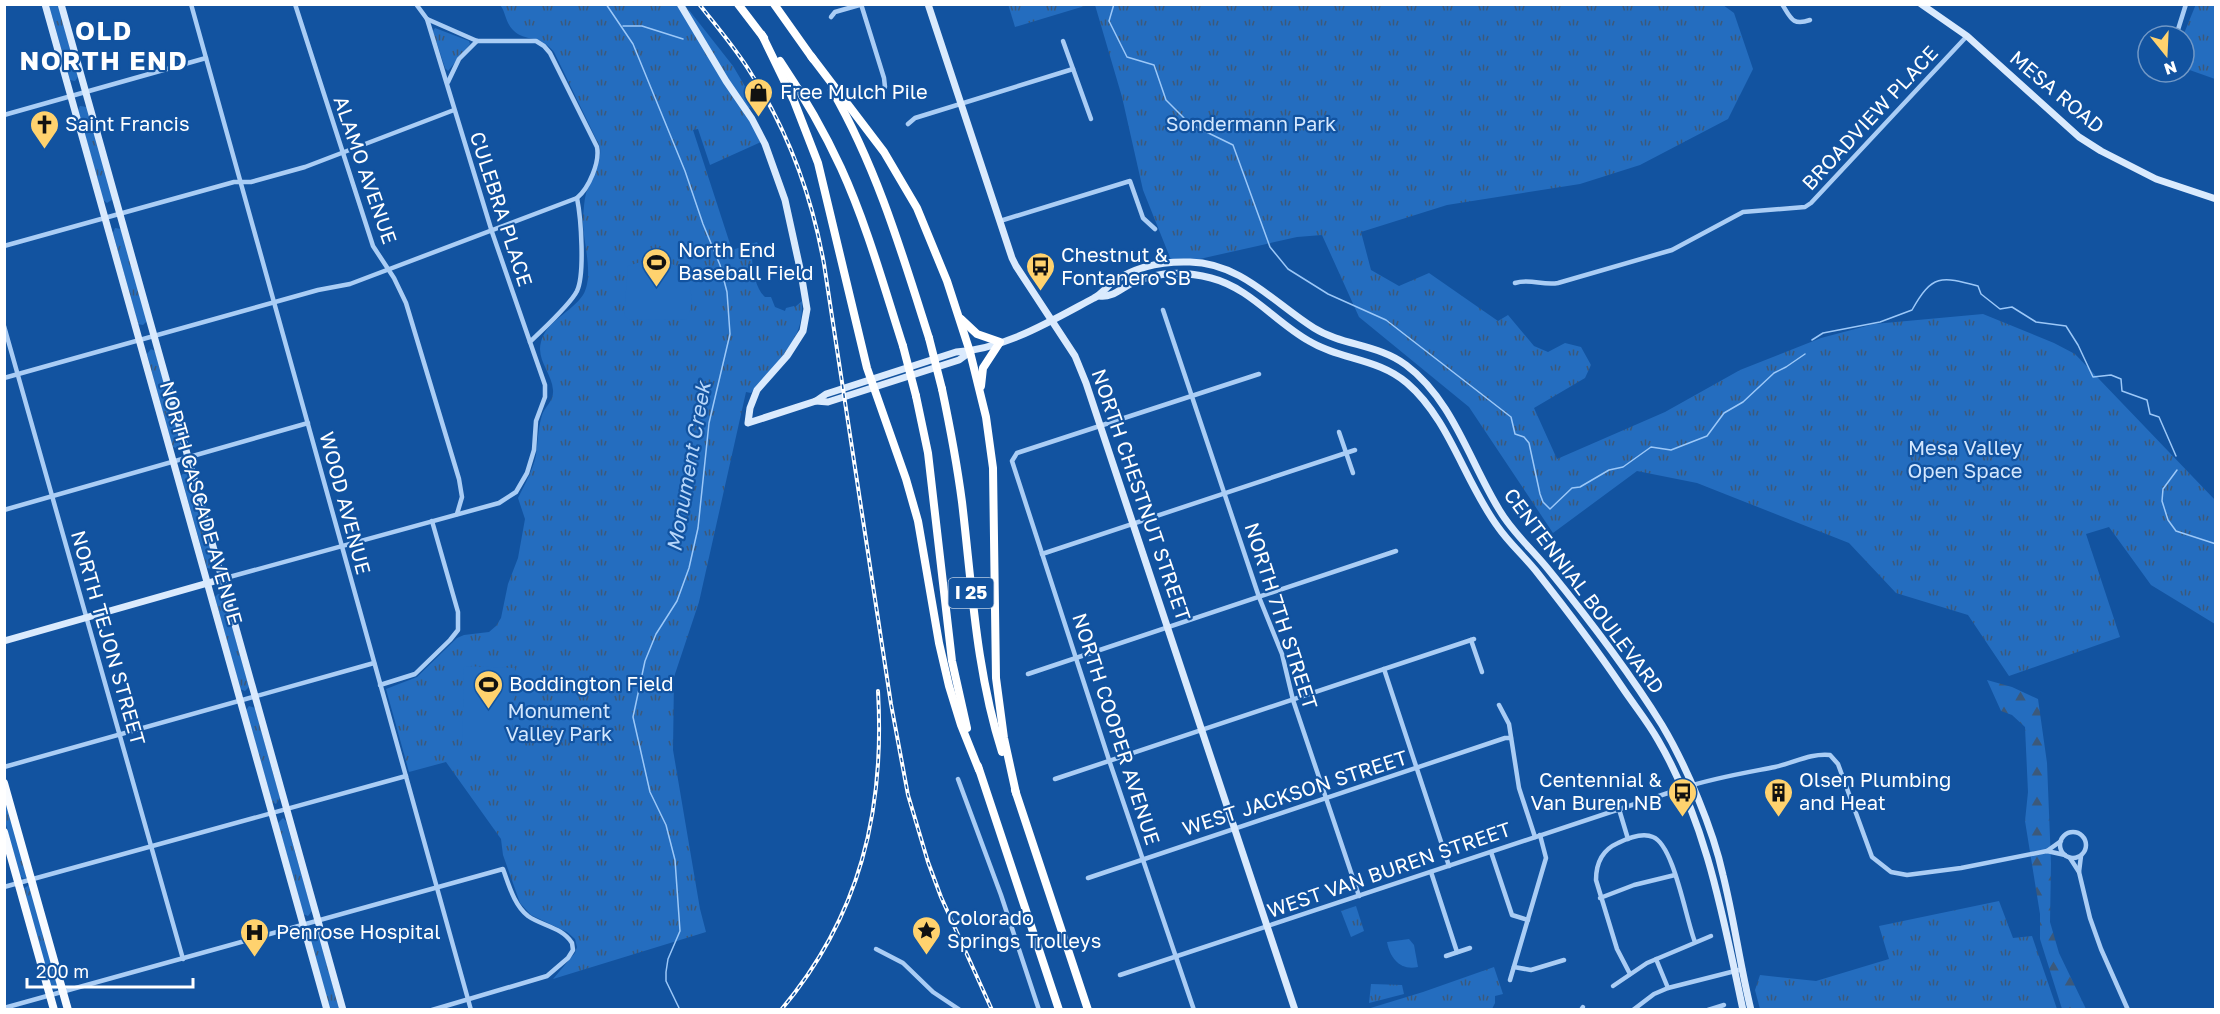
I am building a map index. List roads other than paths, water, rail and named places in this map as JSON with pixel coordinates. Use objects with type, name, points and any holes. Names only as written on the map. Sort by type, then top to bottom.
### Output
[{"type":"highway","name":"I 25","points":[[738,4],[762,35],[809,106],[842,169],[903,346],[928,453],[952,661],[979,770],[1059,1010]]},
{"type":"highway","name":"I 25","points":[[774,4],[811,56],[849,120],[879,188],[898,240],[942,389],[954,447],[980,661],[995,729],[1088,1010]]},
{"type":"highway","points":[[762,35],[794,101],[818,163],[871,384],[914,507],[945,670],[961,725],[979,770]]},
{"type":"highway","points":[[811,56],[871,134],[908,193],[931,238],[970,352],[990,438],[994,477],[994,651],[1004,738],[1016,793]]},
{"type":"highway","points":[[959,316],[977,334],[1000,342],[983,368],[981,397]]},
{"type":"main road","name":"NORTH CASCADE AVENUE","points":[[45,4],[327,1010]]},
{"type":"main road","name":"NORTH CASCADE AVENUE","points":[[61,4],[343,1010]]},
{"type":"main road","name":"CENTENNIAL BOULEVARD","points":[[680,4],[726,81],[752,119],[765,144],[785,200],[803,287],[807,316],[803,331],[787,356],[757,390],[750,408],[748,423],[816,401],[828,402],[871,384],[959,360],[970,352],[1019,336],[1099,296],[1109,284],[1142,267],[1164,262],[1205,263],[1232,272],[1252,281],[1316,329],[1348,342],[1382,350],[1407,365],[1438,398],[1500,512],[1590,622],[1663,727],[1691,785],[1719,858],[1751,1010]]},
{"type":"main road","name":"NORTH CHESTNUT STREET","points":[[928,4],[1016,267],[1078,363],[1101,425],[1233,829],[1295,1010]]},
{"type":"main road","name":"MESA ROAD","points":[[1922,4],[1967,36],[2062,123],[2091,145],[2156,179],[2216,199]]},
{"type":"main road","name":"CENTENNIAL BOULEVARD","points":[[1099,296],[1108,297],[1132,284],[1164,274],[1193,274],[1213,278],[1251,298],[1308,341],[1338,354],[1372,362],[1405,381],[1432,410],[1486,510],[1574,619],[1657,738],[1683,788],[1707,853],[1721,902],[1743,1010]]},
{"type":"main road","points":[[4,641],[222,579]]},
{"type":"main road","points":[[4,783],[68,1010]]},
{"type":"main road","points":[[4,832],[54,1010]]},
{"type":"street","name":"WOOD AVENUE","points":[[191,4],[471,1010]]},
{"type":"street","name":"ALAMO AVENUE","points":[[295,4],[373,246],[406,303],[459,479],[462,497],[457,514]]},
{"type":"street","points":[[4,378],[273,302],[342,286],[388,271],[577,198],[587,184],[597,161],[598,151],[550,53],[541,43],[477,41],[454,33],[427,19],[416,4]]},
{"type":"street","points":[[1782,4],[1794,21],[1799,23],[1810,20]]},
{"type":"street","points":[[2180,24],[2186,4]]},
{"type":"street","points":[[831,17],[835,12],[861,5],[885,87]]},
{"type":"street","name":"CULEBRA PLACE","points":[[427,19],[492,232],[546,392],[535,428],[534,450],[530,466],[520,488],[500,503],[457,514]]},
{"type":"street","name":"BROADVIEW PLACE","points":[[1515,283],[1523,280],[1548,285],[1558,283],[1672,250],[1743,212],[1805,207],[1967,36]]},
{"type":"street","points":[[448,83],[459,59],[477,41]]},
{"type":"street","points":[[1064,41],[1091,119]]},
{"type":"street","points":[[4,115],[206,58]]},
{"type":"street","points":[[908,124],[915,118],[1073,69]]},
{"type":"street","points":[[4,246],[234,182],[241,183],[293,171],[454,110]]},
{"type":"street","points":[[1000,221],[1130,181],[1143,218],[1155,229]]},
{"type":"street","points":[[530,342],[574,296],[579,285],[582,271],[580,214],[577,198]]},
{"type":"street","name":"NORTH 7TH STREET","points":[[1163,310],[1259,597],[1282,654],[1293,700],[1359,896]]},
{"type":"street","name":"NORTH TEJON STREET","points":[[4,326],[183,959]]},
{"type":"street","points":[[1101,425],[1259,374]]},
{"type":"street","points":[[4,510],[308,423]]},
{"type":"street","name":"NORTH COOPER AVENUE","points":[[1101,425],[1017,453],[1012,458],[1012,464],[1194,1010]]},
{"type":"street","points":[[1339,432],[1353,472]]},
{"type":"street","points":[[1042,554],[1355,450]]},
{"type":"street","points":[[222,579],[457,514]]},
{"type":"street","points":[[380,685],[410,677],[420,671],[458,630],[458,612],[432,521]]},
{"type":"street","points":[[1028,674],[1396,551]]},
{"type":"street","points":[[1055,779],[1472,639],[1482,672]]},
{"type":"street","points":[[4,767],[374,663]]},
{"type":"street","points":[[1384,669],[1449,866]]},
{"type":"street","points":[[1499,705],[1509,724],[1519,788],[1546,858],[1510,980]]},
{"type":"street","name":"WEST JACKSON STREET","points":[[1088,878],[1505,738],[1512,738]]},
{"type":"street","name":"WEST VAN BUREN STREET","points":[[1120,975],[1267,928],[1691,785],[1731,774],[1777,766],[1817,754],[1830,755],[1838,764],[1872,857],[1891,872],[1907,875],[1961,868],[2047,851]]},
{"type":"street","points":[[4,887],[406,776]]},
{"type":"street","points":[[958,778],[1001,895],[1039,1010]]},
{"type":"street","points":[[1619,809],[1628,839]]},
{"type":"street","points":[[2047,851],[2070,833],[2075,832],[2082,836],[2086,845],[2081,856],[2079,872]]},
{"type":"street","points":[[1630,974],[1618,954],[1596,880],[1597,864],[1608,849],[1628,839],[1642,835],[1657,839],[1667,850],[1695,942]]},
{"type":"street","points":[[2061,841],[2065,855]]},
{"type":"street","points":[[2047,851],[2070,858],[2079,872],[2094,931],[2128,1010]]},
{"type":"street","points":[[1491,852],[1512,915],[1528,920]]},
{"type":"street","points":[[2070,858],[2081,856]]},
{"type":"street","points":[[4,1008],[503,869],[515,900],[523,911],[565,935],[572,943],[573,950],[568,958],[547,976],[432,1010]]},
{"type":"street","points":[[1431,872],[1457,952]]},
{"type":"street","points":[[1600,897],[1634,885],[1675,875]]},
{"type":"street","points":[[1613,986],[1656,959],[1711,936]]},
{"type":"street","points":[[1446,956],[1470,948]]},
{"type":"street","points":[[876,949],[903,963],[933,993],[960,1010]]},
{"type":"street","points":[[1656,959],[1668,988]]},
{"type":"street","points":[[1514,967],[1531,970],[1564,960]]},
{"type":"street","points":[[1633,1010],[1654,994],[1668,988],[1743,969]]},
{"type":"street","points":[[1708,1010],[1724,1005]]},
{"type":"waterway","name":"Monument Creek","points":[[606,4],[633,44],[685,171],[720,265],[727,292],[730,334],[709,423],[698,528],[689,568],[677,601],[656,634],[645,661],[633,717],[650,792],[666,825],[675,860],[680,931],[668,959],[666,981],[680,1010]]},
{"type":"waterway","points":[[1114,4],[1109,21],[1127,57],[1154,65],[1166,100],[1190,124],[1233,145],[1270,247],[1288,269],[1328,294],[1386,320],[1511,417],[1515,434],[1524,437],[1529,443],[1540,494],[1543,502],[1550,509],[1572,488],[1580,487],[1609,470],[1623,467],[1651,447],[1671,450],[1707,436],[1724,413],[1743,402],[1774,373],[1805,354]]},
{"type":"waterway","points":[[623,26],[642,26],[683,39]]},
{"type":"waterway","points":[[1812,340],[1823,333],[1880,322],[1912,310],[1926,290],[1939,281],[1955,280],[1978,286],[1981,294],[2000,309],[2012,307],[2036,322],[2066,326],[2093,377],[2111,375],[2121,379],[2122,391],[2147,400],[2150,414],[2159,417],[2176,456]]},
{"type":"waterway","points":[[2177,470],[2163,489],[2162,501],[2168,520],[2176,531],[2216,544]]},
{"type":"railway","points":[[699,4],[740,57],[765,97],[788,143],[813,214],[824,264],[891,704],[908,795],[941,897],[992,1010]]},
{"type":"railway","points":[[781,1010],[808,974],[830,938],[848,900],[862,861],[877,779],[878,691]]},
{"type":"place","name":"Free Mulch Pile","points":[[759,118]]},
{"type":"place","name":"Saint Francis","points":[[44,150]]},
{"type":"place","name":"North End Baseball Field","points":[[657,288]]},
{"type":"place","name":"Chestnut & Fontanero SB","points":[[1040,292]]},
{"type":"place","name":"Boddington Field","points":[[488,710]]},
{"type":"place","name":"Centennial & Van Buren NB","points":[[1683,818]]},
{"type":"place","name":"Olsen Plumbing and Heat","points":[[1778,818]]},
{"type":"place","name":"Colorado Springs Trolleys","points":[[926,956]]},
{"type":"place","name":"Penrose Hospital","points":[[255,958]]},
{"type":"district","name":"OLD NORTH END","points":[[104,46]]},
{"type":"park label","name":"Sondermann Park","points":[[1251,124]]},
{"type":"park label","name":"Mesa Valley Open Space","points":[[1965,460]]},
{"type":"park label","name":"Monument Valley Park","points":[[559,722]]}]
